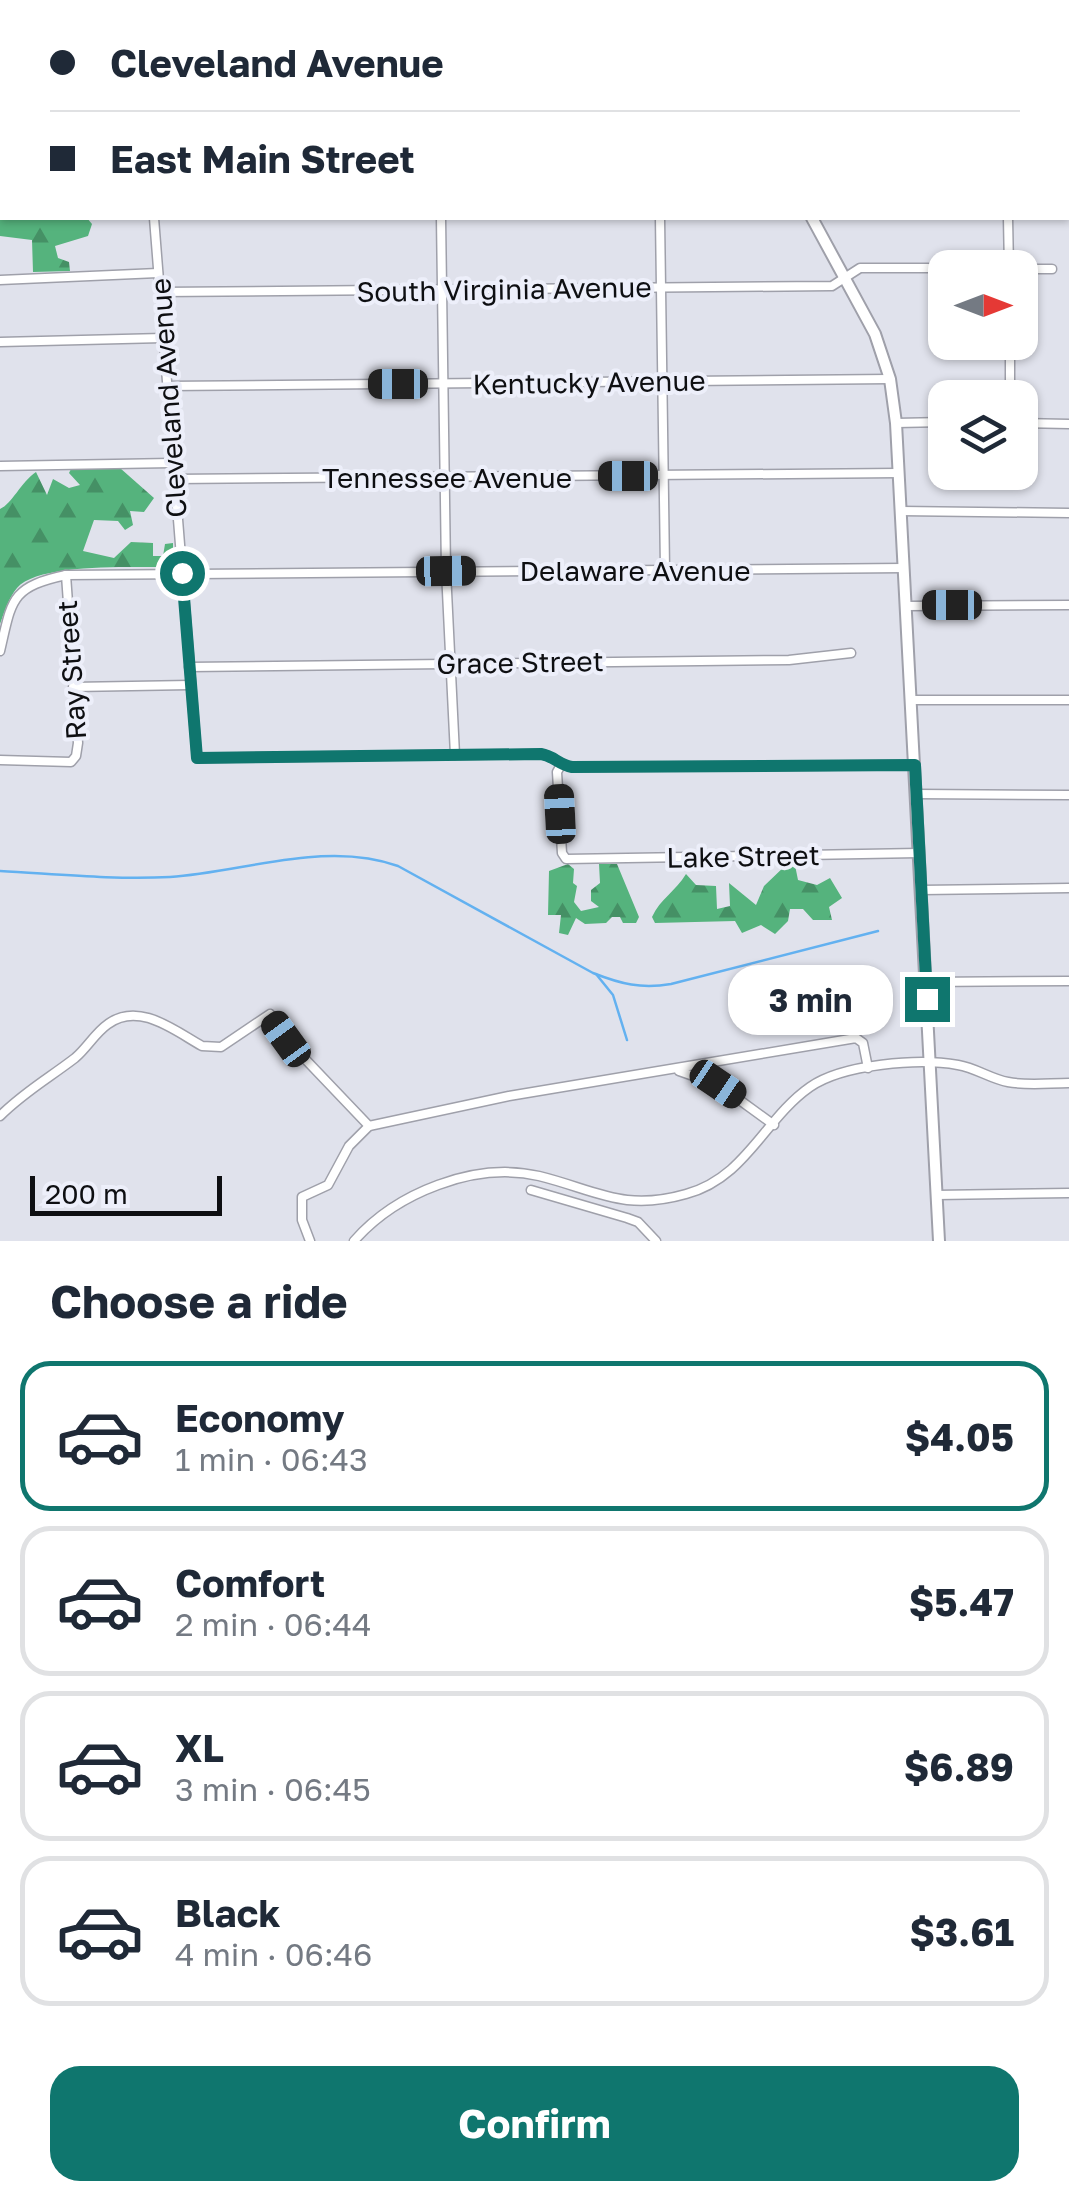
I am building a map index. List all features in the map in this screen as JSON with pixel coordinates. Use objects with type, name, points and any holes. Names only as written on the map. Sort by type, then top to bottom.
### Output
[{"type":"main road","points":[[813,220],[875,334],[890,379],[896,423],[939,1241]]},
{"type":"street","name":"Cleveland Avenue","points":[[154,220],[197,758],[456,755]]},
{"type":"street","points":[[441,220],[446,571],[456,755],[541,754],[552,756],[561,765],[915,765]]},
{"type":"street","points":[[660,220],[665,569]]},
{"type":"street","points":[[1008,220],[1009,250]]},
{"type":"street","name":"South Virginia Avenue","points":[[160,292],[832,286],[860,268],[928,268]]},
{"type":"street","points":[[1038,269],[1052,269]]},
{"type":"street","points":[[0,280],[158,273]]},
{"type":"street","points":[[0,342],[163,338]]},
{"type":"street","name":"Kentucky Avenue","points":[[167,386],[890,379]]},
{"type":"street","points":[[896,423],[928,422]]},
{"type":"street","points":[[1038,424],[1069,424]]},
{"type":"street","points":[[0,466],[172,462]]},
{"type":"street","name":"Tennessee Avenue","points":[[174,479],[899,473]]},
{"type":"street","points":[[901,511],[1069,513]]},
{"type":"street","name":"Delaware Avenue","points":[[0,651],[18,594],[36,582],[66,576],[904,568]]},
{"type":"street","name":"Ray Street","points":[[0,760],[71,762],[76,756],[66,576]]},
{"type":"street","points":[[906,606],[1069,605]]},
{"type":"street","name":"Grace Street","points":[[189,667],[789,660],[851,653]]},
{"type":"street","points":[[74,686],[190,685]]},
{"type":"street","points":[[912,700],[1069,700]]},
{"type":"street","name":"Lake Street","points":[[561,765],[558,772],[562,853],[566,859],[919,853]]},
{"type":"street","points":[[916,794],[1069,795]]},
{"type":"street","points":[[921,890],[1069,888]]},
{"type":"street","points":[[926,982],[1069,982]]},
{"type":"street","points":[[0,1116],[38,1081],[77,1056],[115,1020],[145,1016],[212,1048],[222,1047],[270,1014],[286,1039],[369,1126]]},
{"type":"street","points":[[310,1241],[302,1220],[302,1197],[328,1185],[349,1146],[369,1126],[509,1096],[856,1038],[864,1043],[868,1068]]},
{"type":"street","points":[[354,1241],[371,1222],[418,1192],[482,1175],[533,1175],[600,1198],[639,1202],[689,1194],[741,1164],[815,1084],[868,1068],[957,1064],[1005,1082],[1069,1083]]},
{"type":"street","points":[[674,1070],[718,1084],[774,1124]]},
{"type":"street","points":[[531,1190],[638,1222],[656,1241]]},
{"type":"street","points":[[936,1195],[1069,1194]]},
{"type":"green space","points":[[0,220],[89,220],[92,224],[88,236],[55,246],[58,258],[69,262],[70,271],[33,272],[32,240],[0,236]]},
{"type":"green space","points":[[120,468],[154,498],[144,512],[130,511],[133,525],[125,530],[118,521],[94,520],[83,551],[114,558],[131,542],[153,543],[153,556],[163,556],[165,544],[173,543],[173,567],[90,568],[46,574],[17,588],[0,624],[0,509],[36,472],[47,495],[53,479],[69,488],[80,485],[69,473],[71,469]]},
{"type":"green space","points":[[568,864],[574,869],[574,902],[581,911],[599,907],[591,901],[591,890],[600,883],[599,864],[617,864],[639,917],[636,923],[623,923],[620,917],[612,917],[606,923],[585,924],[576,918],[568,935],[559,933],[561,915],[548,915],[549,871]]},
{"type":"green space","points":[[787,864],[795,865],[798,880],[817,885],[830,878],[842,898],[829,907],[832,920],[813,920],[803,909],[790,909],[788,921],[775,934],[761,925],[742,933],[735,921],[655,923],[652,917],[686,874],[696,885],[716,886],[717,909],[730,906],[729,883],[756,905],[764,886]]},
{"type":"waterway","points":[[0,871],[149,878],[314,857],[371,859],[398,866],[593,973],[641,986],[671,984],[878,931]]},
{"type":"waterway","points":[[596,974],[613,995],[627,1040]]},
{"type":"route","points":[[182,573],[197,758],[541,754],[572,767],[915,765],[927,999]]}]
